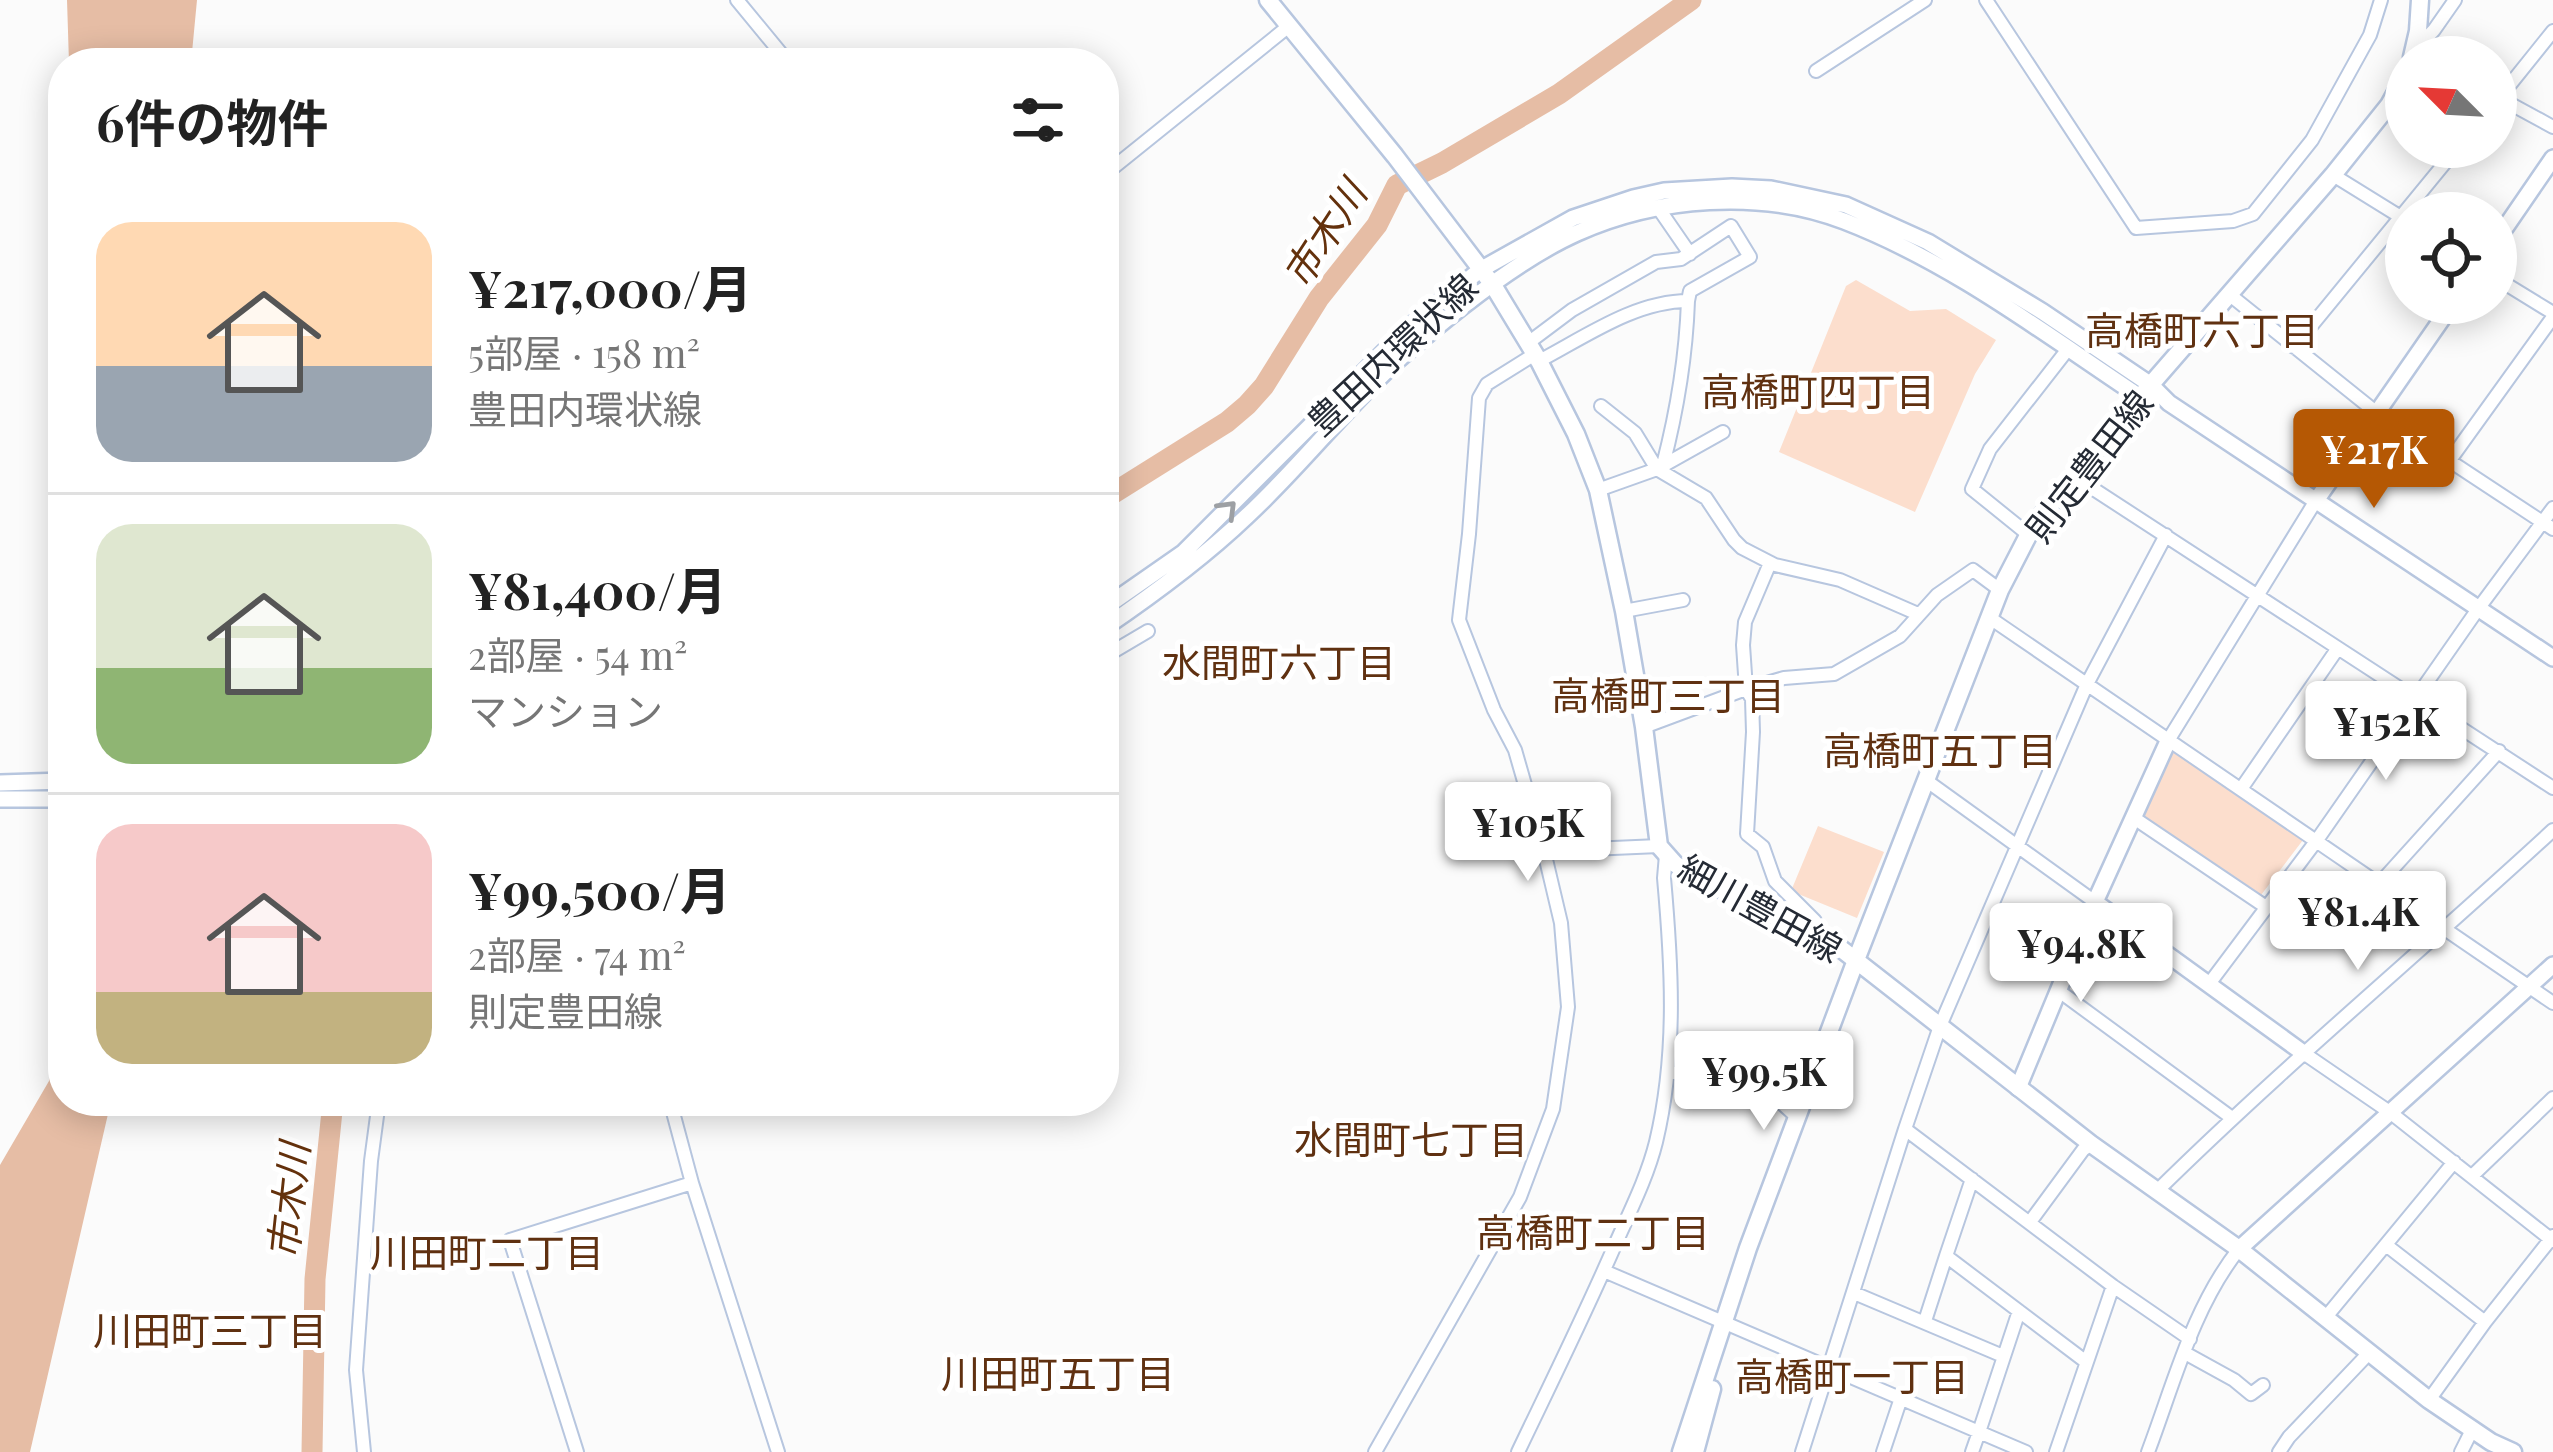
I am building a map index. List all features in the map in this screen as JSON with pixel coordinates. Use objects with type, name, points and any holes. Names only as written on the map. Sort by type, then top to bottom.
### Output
[{"type":"main road","name":"細川豊田線","points":[[1268,0],[1493,285],[1576,434],[1598,490],[1624,611],[1662,850],[1698,878],[1840,948],[2091,1144],[2239,1249],[2429,1400],[2513,1452]]},
{"type":"main road","points":[[2419,36],[2420,0]]},
{"type":"main road","name":"則定豊田線","points":[[1681,1452],[1797,1117],[2000,590],[2029,535],[2075,477],[2385,110]]},
{"type":"main road","name":"則定豊田線","points":[[1695,1452],[1724,1323]]},
{"type":"street","points":[[737,0],[777,48]]},
{"type":"street","points":[[1816,71],[1925,0]]},
{"type":"street","points":[[1986,0],[2136,228],[2233,221],[2253,214],[2312,140],[2370,35],[2381,0]]},
{"type":"street","points":[[2430,36],[2455,0]]},
{"type":"street","points":[[1119,163],[1289,26]]},
{"type":"street","points":[[2517,74],[2553,31]]},
{"type":"street","points":[[2517,108],[2553,127]]},
{"type":"street","points":[[2517,210],[2553,158]]},
{"type":"street","points":[[2423,192],[2442,168]]},
{"type":"street","points":[[2333,175],[2385,207]]},
{"type":"street","name":"豊田内環状線","points":[[1119,598],[1183,553],[1408,328],[1480,270],[1573,218],[1634,197],[1694,188],[1771,188],[1846,205],[1928,242],[2043,312],[2146,391]]},
{"type":"street","name":"豊田内環状線","points":[[1119,618],[1170,583],[1248,515],[1398,360],[1537,255],[1577,233],[1659,208],[1751,202],[1798,207],[1841,220],[1921,256],[2068,349],[2169,403],[2553,658]]},
{"type":"street","points":[[1659,208],[1690,254]]},
{"type":"street","points":[[1534,353],[1572,310],[1656,262],[1681,259],[1731,226],[1750,257],[1690,291],[1678,406],[1660,467]]},
{"type":"street","points":[[2294,347],[2385,239]]},
{"type":"street","points":[[2450,460],[2553,315],[2517,292]]},
{"type":"street","points":[[2230,295],[2377,413],[2548,526]]},
{"type":"street","points":[[1375,1452],[1505,1226],[1540,1148],[1553,1109],[1568,1007],[1561,923],[1544,850],[1515,750],[1459,620],[1479,398],[1487,384],[1534,353],[1664,301],[1688,301]]},
{"type":"street","points":[[2018,1088],[2169,739],[2315,502],[2438,324]]},
{"type":"street","points":[[2029,535],[1972,489],[1990,449],[2068,349]]},
{"type":"street","points":[[1601,406],[1635,433],[1660,467],[1704,496],[1734,541],[1770,563],[1840,580],[1918,614]]},
{"type":"street","points":[[1598,490],[1660,467],[1723,432]]},
{"type":"street","points":[[2075,477],[2553,788]]},
{"type":"street","points":[[2209,983],[2317,840],[2478,609],[2548,526],[2553,508]]},
{"type":"street","points":[[1802,1452],[1940,1026],[2087,684],[2166,536]]},
{"type":"street","points":[[1770,563],[1745,622],[1743,645],[1753,732],[1747,833],[1763,847],[1775,881],[1815,921],[1817,936]]},
{"type":"street","points":[[1644,727],[1747,688],[1789,677],[1834,674],[1900,636],[1942,591],[1973,570],[2000,590]]},
{"type":"street","points":[[1624,611],[1683,600]]},
{"type":"street","points":[[1990,618],[2553,1003]]},
{"type":"street","points":[[1119,648],[1148,631]]},
{"type":"street","points":[[2241,789],[2338,648]]},
{"type":"street","points":[[2379,884],[2498,751]]},
{"type":"street","points":[[0,783],[48,781]]},
{"type":"street","points":[[1928,781],[2391,1113],[2552,1238],[2429,1400]]},
{"type":"street","points":[[0,799],[48,799]]},
{"type":"street","points":[[2134,818],[2266,908]]},
{"type":"street","points":[[2157,1191],[2302,1052],[2553,830]]},
{"type":"street","points":[[1518,1452],[1649,1167],[1669,1072],[1672,1023],[1662,850],[1544,850]]},
{"type":"street","points":[[2148,1452],[2187,1346],[2220,1273],[2239,1249],[2553,965]]},
{"type":"street","points":[[2060,991],[2232,1118]]},
{"type":"street","points":[[1669,1072],[1760,1084],[1797,1117]]},
{"type":"street","points":[[2472,1176],[2553,1098]]},
{"type":"street","points":[[364,1452],[356,1370],[377,1116]]},
{"type":"street","points":[[674,1116],[778,1452]]},
{"type":"street","points":[[1905,1129],[2251,1394],[2263,1385]]},
{"type":"street","points":[[2030,1222],[2091,1144]]},
{"type":"street","points":[[2326,1317],[2454,1162]]},
{"type":"street","points":[[1925,1322],[1972,1179]]},
{"type":"street","points":[[577,1452],[510,1240],[692,1183]]},
{"type":"street","points":[[2386,1245],[2486,1322]]},
{"type":"street","points":[[1946,1256],[2085,1361]]},
{"type":"street","points":[[1604,1271],[2026,1452]]},
{"type":"street","points":[[2056,1452],[2113,1286]]},
{"type":"street","points":[[1854,1293],[2003,1356]]},
{"type":"street","points":[[1972,1452],[2019,1311]]},
{"type":"street","points":[[2279,1452],[2369,1353]]},
{"type":"street","points":[[1883,1452],[1901,1398]]},
{"type":"street","points":[[2462,1452],[2472,1430]]},
{"type":"shaded area","points":[[67,0],[197,0],[192,48],[69,48]]},
{"type":"shaded area","points":[[1856,280],[1910,311],[1946,309],[1996,340],[1975,374],[1915,512],[1779,452],[1846,286]]},
{"type":"shaded area","points":[[2174,749],[2303,840],[2258,899],[2144,817]]},
{"type":"shaded area","points":[[1818,826],[1884,852],[1857,918],[1791,891]]},
{"type":"shaded area","points":[[48,1083],[48,1116],[108,1116],[30,1452],[0,1452],[0,1165]]},
{"type":"waterway","name":"市木川","points":[[1119,490],[1247,405],[1319,298],[1377,225],[1397,185],[1559,94],[1691,0]]},
{"type":"waterway","name":"市木川","points":[[312,1452],[315,1279],[331,1116]]},
{"type":"district","name":"高橋町六丁目","points":[[2202,329]]},
{"type":"district","name":"高橋町四丁目","points":[[1818,390]]},
{"type":"district","name":"水間町六丁目","points":[[1279,661]]},
{"type":"district","name":"高橋町三丁目","points":[[1668,694]]},
{"type":"district","name":"高橋町五丁目","points":[[1940,749]]},
{"type":"district","name":"水間町七丁目","points":[[1411,1138]]},
{"type":"district","name":"高橋町二丁目","points":[[1593,1231]]},
{"type":"district","name":"川田町二丁目","points":[[487,1251]]},
{"type":"district","name":"川田町三丁目","points":[[210,1329]]},
{"type":"district","name":"川田町五丁目","points":[[1058,1372]]},
{"type":"district","name":"高橋町一丁目","points":[[1852,1375]]}]
